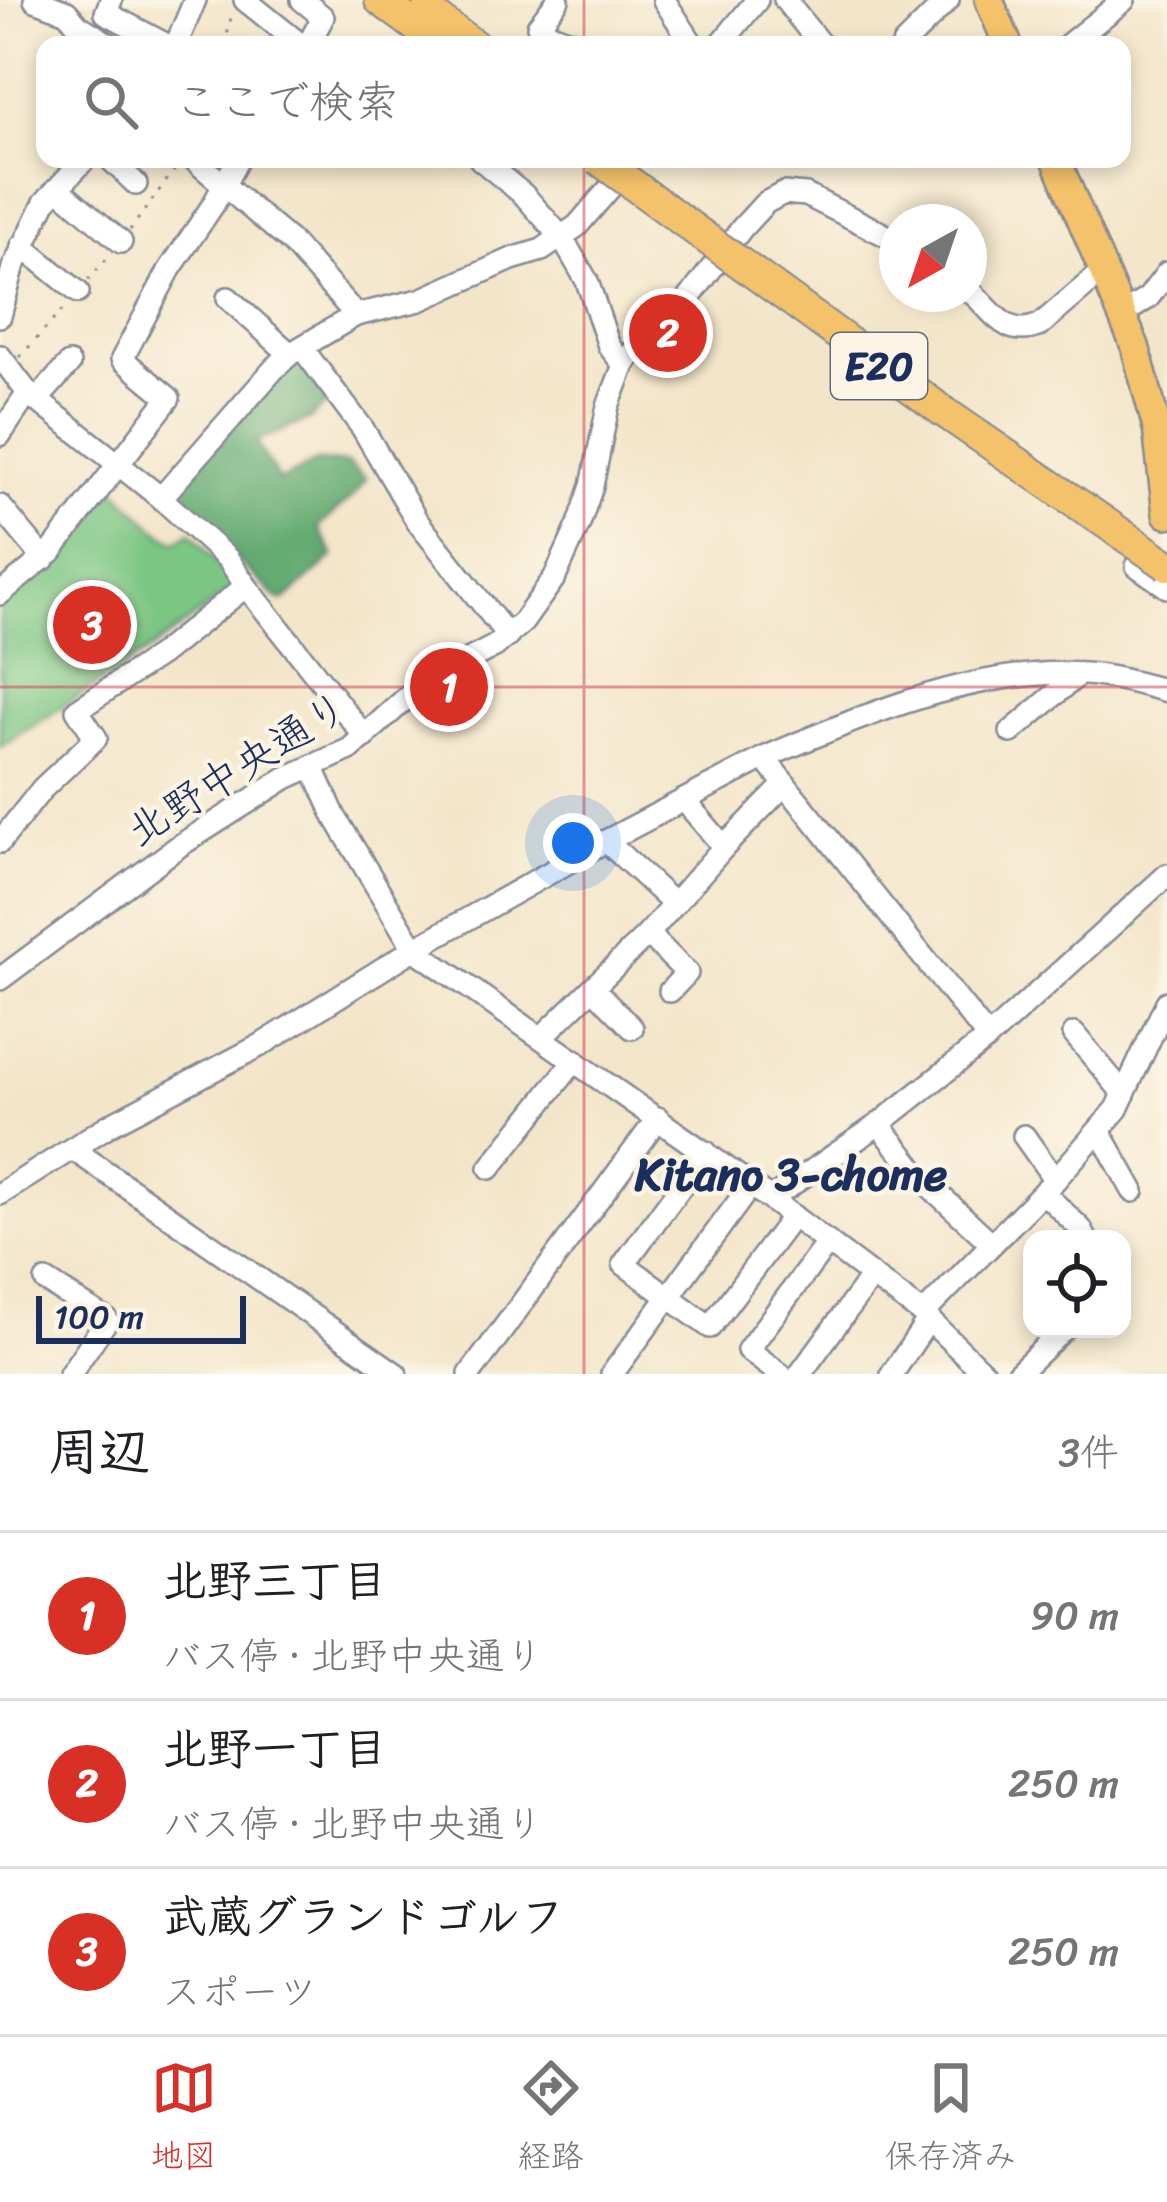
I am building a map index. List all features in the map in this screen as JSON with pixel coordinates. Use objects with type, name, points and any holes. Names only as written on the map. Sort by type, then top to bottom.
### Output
[{"type":"highway","points":[[380,0],[430,36]]},
{"type":"highway","points":[[412,0],[462,36]]},
{"type":"highway","name":"E20","points":[[610,168],[1152,565]]},
{"type":"highway","name":"E20","points":[[641,168],[956,397],[1167,540]]},
{"type":"main road","points":[[989,0],[1004,36]]},
{"type":"main road","points":[[1060,168],[1123,314],[1152,402],[1167,514]]},
{"type":"street","points":[[111,0],[106,13],[149,36]]},
{"type":"street","points":[[180,36],[195,0]]},
{"type":"street","points":[[244,0],[292,36]]},
{"type":"street","points":[[302,0],[323,17]]},
{"type":"street","points":[[310,36],[341,0]]},
{"type":"street","points":[[556,36],[538,26],[558,0]]},
{"type":"street","points":[[664,0],[688,36]]},
{"type":"street","points":[[785,0],[814,36]]},
{"type":"street","points":[[912,36],[949,0]]},
{"type":"street","points":[[1079,36],[1124,0]]},
{"type":"street","points":[[45,2],[67,12],[95,36]]},
{"type":"street","points":[[735,36],[749,4]]},
{"type":"street","points":[[0,316],[22,246],[45,202],[77,168]]},
{"type":"street","points":[[119,168],[136,184]]},
{"type":"street","points":[[204,168],[291,242],[356,315]]},
{"type":"street","points":[[0,594],[44,560],[169,398],[122,359],[170,268],[233,168]]},
{"type":"street","points":[[491,168],[524,195],[562,238],[587,281],[609,346],[623,365]]},
{"type":"street","points":[[161,498],[274,368],[296,351],[356,315],[420,300],[542,250],[588,214],[622,168]]},
{"type":"street","points":[[58,188],[121,242]]},
{"type":"street","name":"北野中央通り","points":[[0,979],[179,846],[286,778],[350,749],[423,683],[508,636],[534,609],[568,551],[592,486],[608,406],[623,365],[637,346],[676,313],[756,212],[789,192],[806,195],[879,232]]},
{"type":"street","points":[[22,246],[78,292]]},
{"type":"street","points":[[987,308],[1003,324],[1028,330],[1040,326],[1103,271]]},
{"type":"street","points":[[1123,314],[1148,298],[1167,273]]},
{"type":"street","points":[[228,298],[296,351],[363,429],[417,520],[508,636]]},
{"type":"street","points":[[5,362],[32,397],[161,498],[227,560],[364,737]]},
{"type":"street","points":[[0,435],[69,364]]},
{"type":"street","points":[[0,506],[44,560]]},
{"type":"street","points":[[1152,565],[1167,587]]},
{"type":"street","points":[[0,842],[42,789],[97,738],[77,710],[160,655],[246,586]]},
{"type":"street","points":[[1011,732],[1079,674]]},
{"type":"street","points":[[0,1194],[112,1124],[261,1045],[414,949],[764,758],[829,730],[980,682],[1079,674],[1167,691]]},
{"type":"street","points":[[764,758],[988,1038]]},
{"type":"street","points":[[312,766],[335,817],[414,949],[752,1184],[926,1316],[985,1374]]},
{"type":"street","points":[[542,1037],[648,934],[785,784]]},
{"type":"street","points":[[684,800],[724,847]]},
{"type":"street","points":[[606,841],[674,904]]},
{"type":"street","points":[[771,1199],[879,1124],[988,1038],[1167,875]]},
{"type":"street","points":[[648,934],[694,965],[670,991]]},
{"type":"street","points":[[593,988],[632,1028]]},
{"type":"street","points":[[894,1373],[926,1316],[1117,1109],[1167,1002]]},
{"type":"street","points":[[1074,1034],[1124,1094]]},
{"type":"street","points":[[490,1168],[574,1060]]},
{"type":"street","points":[[482,1370],[658,1118]]},
{"type":"street","points":[[879,1124],[921,1178],[992,1244]]},
{"type":"street","points":[[1099,1130],[1133,1191]]},
{"type":"street","points":[[1024,1136],[1049,1186],[1082,1230]]},
{"type":"street","points":[[74,1150],[395,1374]]},
{"type":"street","points":[[706,1153],[624,1264],[710,1327],[793,1216]]},
{"type":"street","points":[[612,1374],[752,1184]]},
{"type":"street","points":[[780,1374],[748,1350],[828,1243]]},
{"type":"street","points":[[800,1374],[872,1276]]},
{"type":"street","points":[[46,1281],[107,1321],[70,1374]]},
{"type":"street","points":[[1017,1374],[1055,1338]]},
{"type":"path","points":[[227,36],[235,0]]},
{"type":"path","points":[[5,362],[78,292],[175,168]]},
{"type":"green space","points":[[302,362],[329,401],[310,419],[256,442],[279,481],[316,462],[347,463],[366,479],[318,528],[334,556],[285,600],[279,600],[170,495],[258,391]]},
{"type":"green space","points":[[114,488],[176,542],[191,532],[237,586],[153,648],[0,747],[0,602]]},
{"type":"place","name":"北野一丁目","points":[[668,333]]},
{"type":"place","name":"武蔵グランドゴルフ","points":[[92,625]]},
{"type":"place","name":"北野三丁目","points":[[449,687]]},
{"type":"district","name":"Kitano 3-chome","points":[[791,1174]]}]
